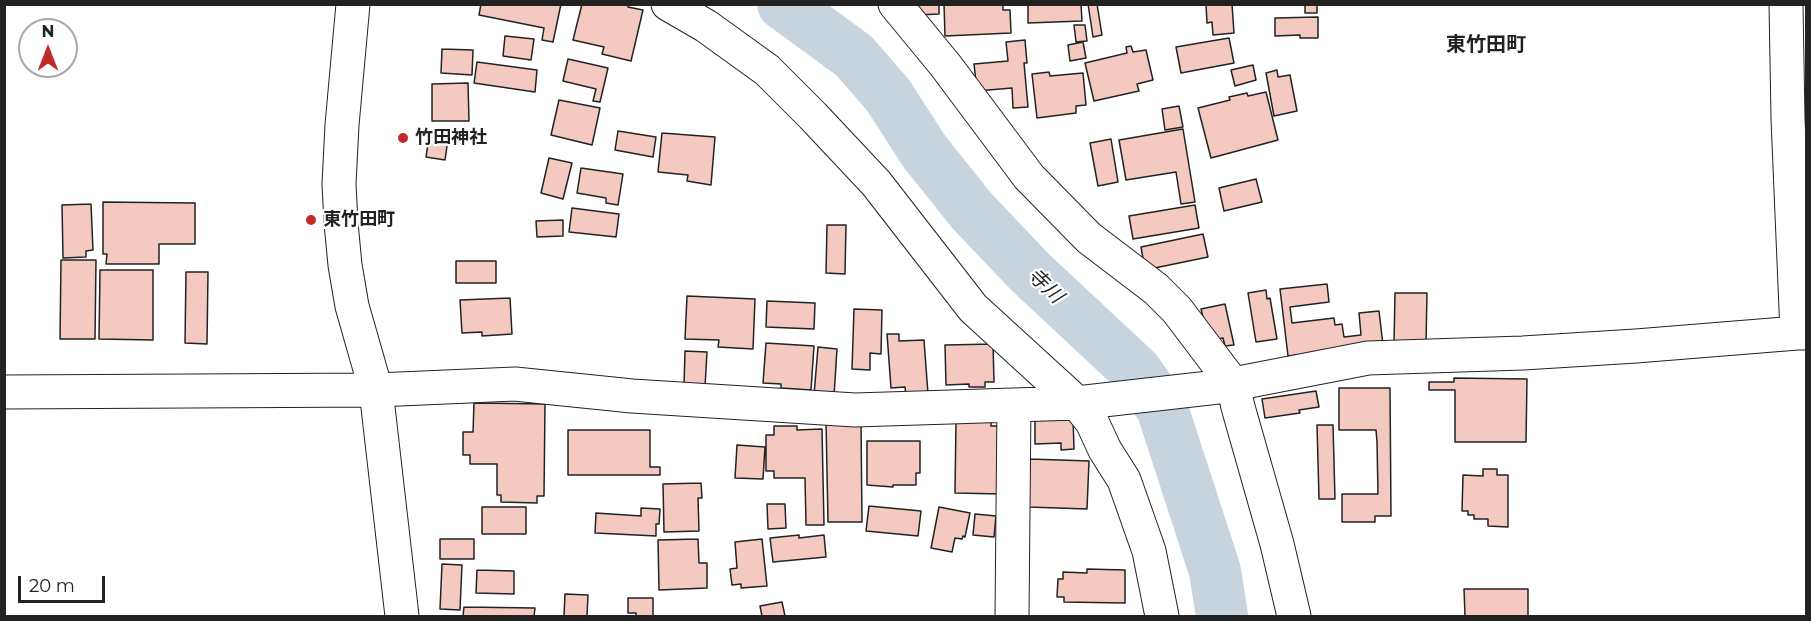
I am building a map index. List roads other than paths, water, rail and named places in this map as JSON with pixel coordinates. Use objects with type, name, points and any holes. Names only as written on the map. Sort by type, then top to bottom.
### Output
[{"type":"street","points":[[353,4],[342,125],[339,184],[341,223],[352,306],[376,390],[402,616]]},
{"type":"street","points":[[668,4],[706,26],[767,70],[876,183],[973,308],[1084,402],[1105,450],[1124,480],[1149,551],[1162,616]]},
{"type":"street","points":[[895,4],[946,66],[1029,177],[1089,238],[1156,289],[1177,310],[1238,407],[1277,544],[1294,616]]},
{"type":"street","points":[[4,392],[376,390],[515,384],[632,396],[855,410],[1014,405],[1084,402],[1226,386],[1368,358],[1534,352],[1802,333],[1788,118],[1785,4]]},
{"type":"street","points":[[1012,616],[1014,405]]},
{"type":"waterway","name":"寺川","points":[[783,4],[854,56],[888,95],[924,151],[972,211],[1030,272],[1136,371],[1162,408],[1215,571],[1222,616]]},
{"type":"place","name":"竹田神社","points":[[403,138]]},
{"type":"place","name":"東竹田町","points":[[311,220]]},
{"type":"district","name":"東竹田町","points":[[1486,45]]}]
